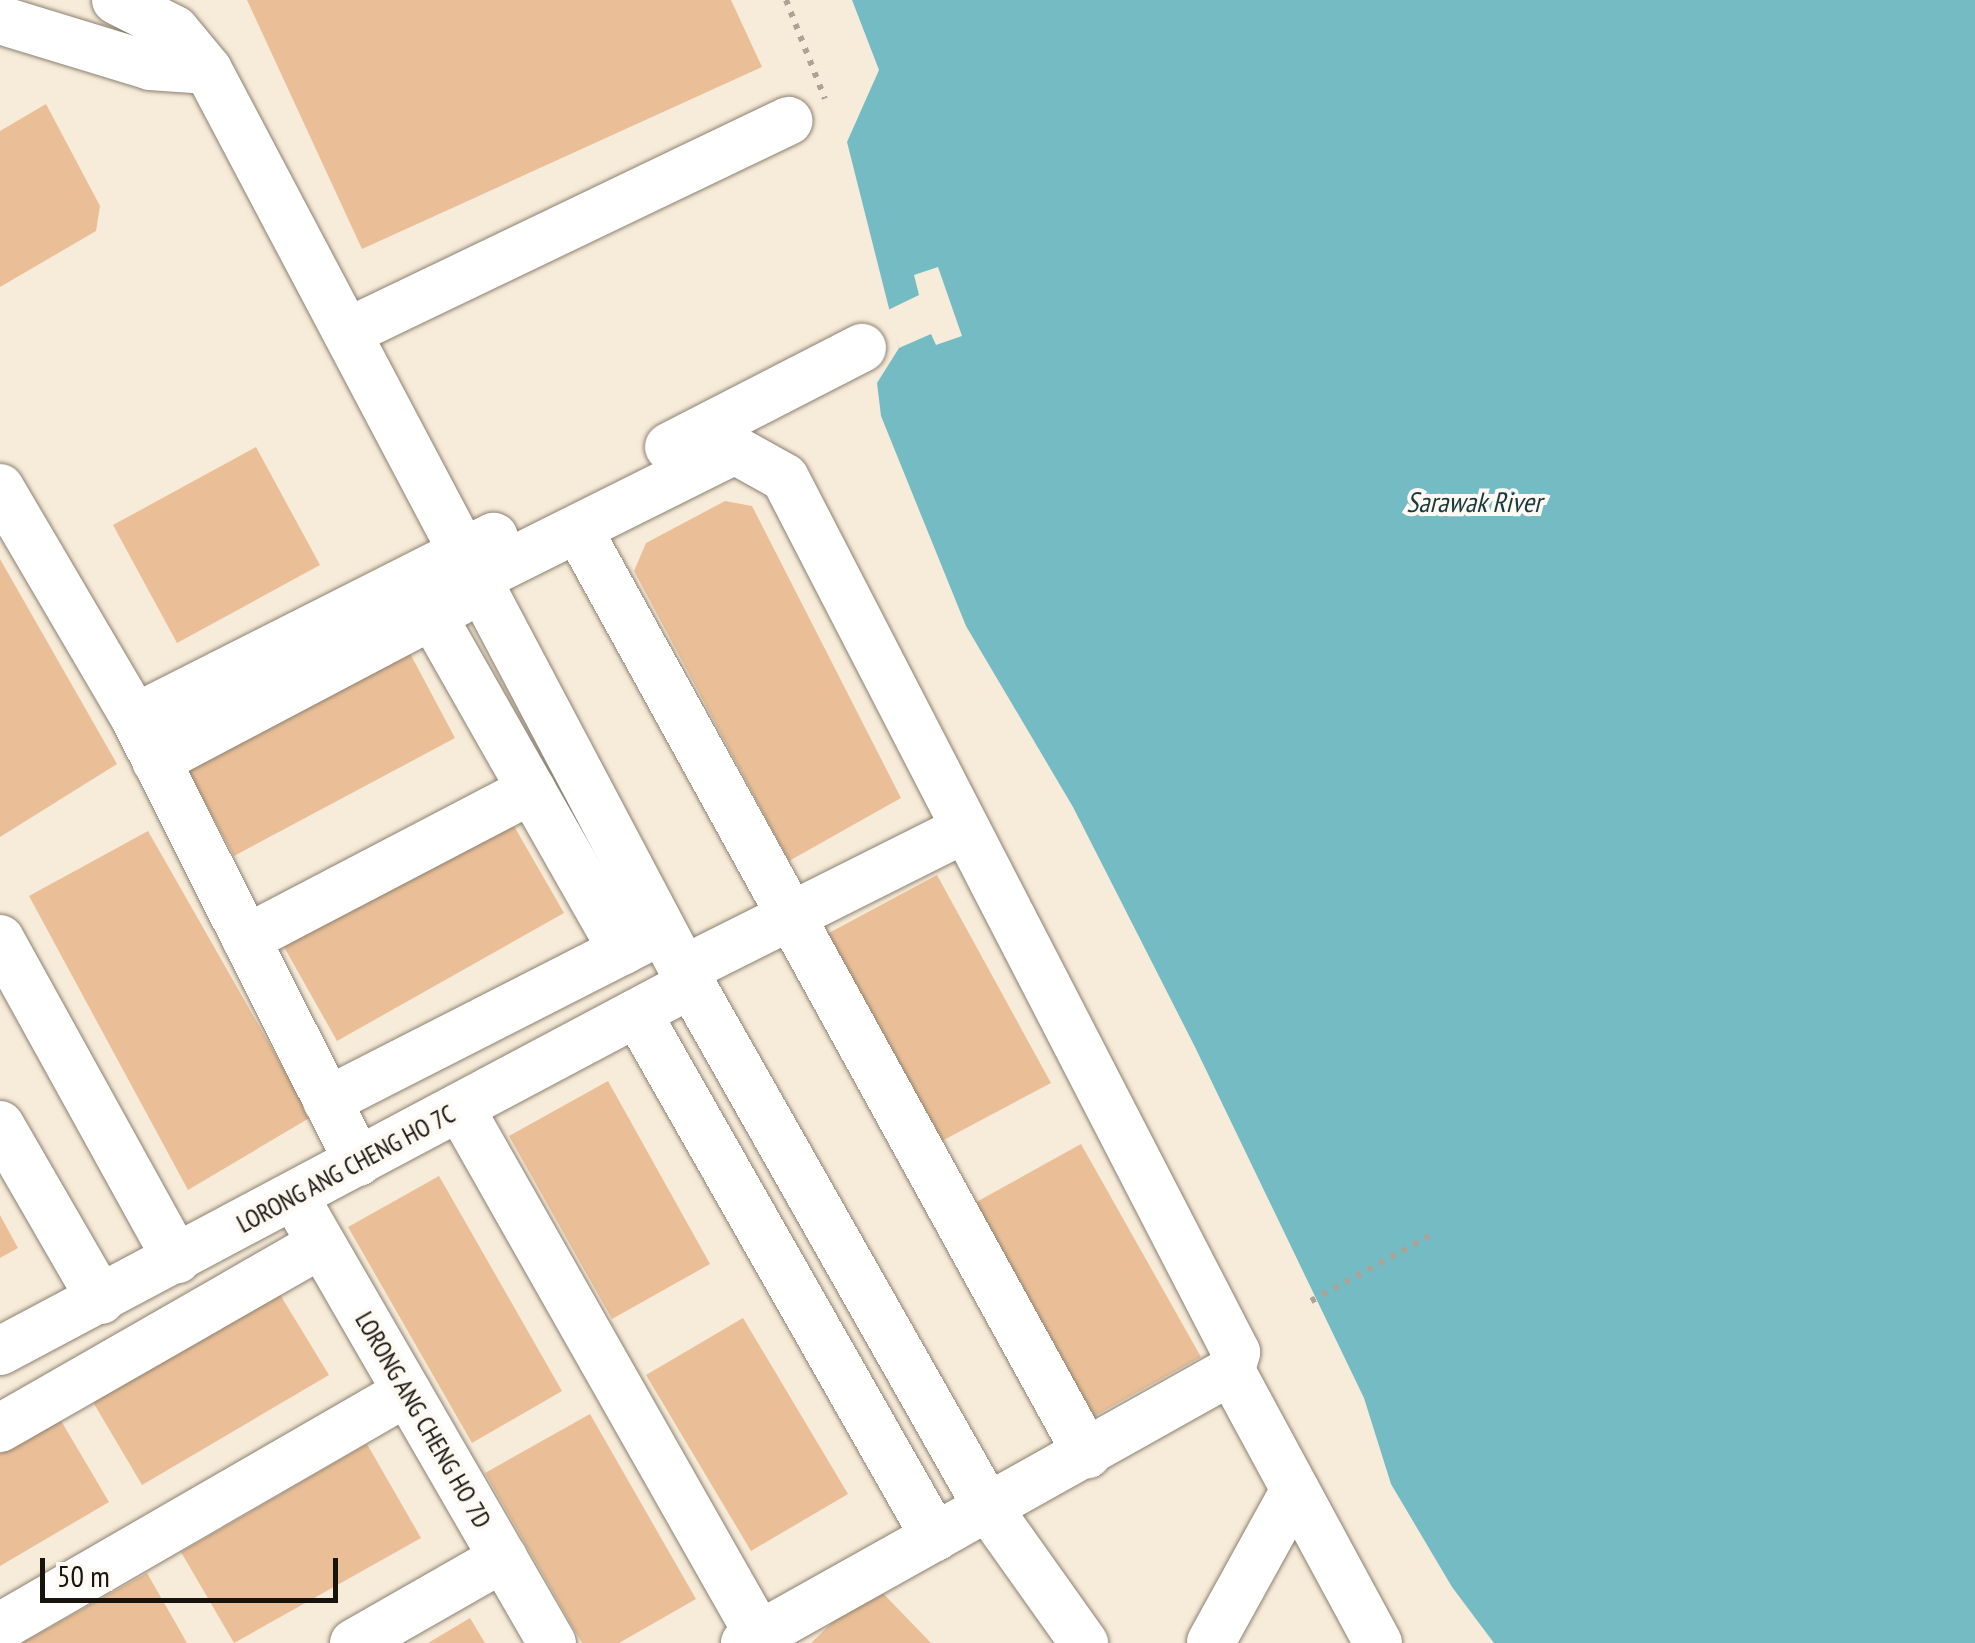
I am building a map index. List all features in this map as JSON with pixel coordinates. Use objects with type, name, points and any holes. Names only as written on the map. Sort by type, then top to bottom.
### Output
[{"type":"street","points":[[116,0],[175,30],[208,70],[352,330],[665,959],[988,1508],[1084,1643]]},
{"type":"street","points":[[0,20],[88,40],[150,66],[208,70]]},
{"type":"street","points":[[352,330],[789,121]]},
{"type":"street","points":[[156,761],[432,615],[476,573],[862,348]]},
{"type":"street","points":[[134,718],[579,531],[735,450],[785,478],[963,830],[1236,1352],[1231,1371],[1378,1643]]},
{"type":"street","points":[[0,488],[134,718],[358,1162]]},
{"type":"street","points":[[579,531],[1087,1454]]},
{"type":"street","points":[[432,615],[531,790],[665,959]]},
{"type":"street","points":[[246,939],[531,790]]},
{"type":"street","points":[[328,1101],[665,959],[794,920],[963,830]]},
{"type":"street","points":[[0,940],[177,1259]]},
{"type":"street","name":"LORONG ANG CHENG HO 7C","points":[[0,1351],[637,1014],[665,959]]},
{"type":"street","points":[[637,1014],[935,1538]]},
{"type":"street","points":[[460,1108],[752,1639],[1231,1371]]},
{"type":"street","points":[[0,1125],[101,1300]]},
{"type":"street","name":"LORONG ANG CHENG HO 7D","points":[[294,1196],[552,1643]]},
{"type":"street","points":[[0,1428],[321,1244]]},
{"type":"street","points":[[0,1627],[407,1392]]},
{"type":"street","points":[[1210,1643],[1294,1490]]},
{"type":"street","points":[[354,1643],[502,1558]]},
{"type":"path","points":[[786,0],[828,92],[789,121]]},
{"type":"path","points":[[1311,1301],[1429,1236]]},
{"type":"water","name":"Sarawak River","points":[[852,0],[1975,0],[1975,1643],[1494,1643],[1452,1587],[1391,1484],[1364,1398],[1195,1047],[1073,807],[966,626],[881,416],[877,383],[899,348],[847,142],[879,70]]},
{"type":"pier","points":[[938,267],[962,336],[936,345],[931,334],[899,348],[888,310],[919,295],[914,275]]},
{"type":"building","points":[[247,0],[731,0],[762,67],[362,249]]},
{"type":"building","points":[[46,104],[100,206],[96,231],[0,287],[0,131]]},
{"type":"building","points":[[256,447],[320,565],[177,643],[113,525]]},
{"type":"building","points":[[725,501],[752,506],[901,798],[789,861],[634,571],[646,543]]},
{"type":"building","points":[[0,559],[117,764],[0,837]]},
{"type":"building","points":[[405,644],[455,738],[234,856],[183,762]]},
{"type":"building","points":[[510,819],[564,913],[337,1041],[284,947]]},
{"type":"building","points":[[148,831],[311,1117],[188,1190],[29,896]]},
{"type":"building","points":[[937,875],[1051,1083],[940,1142],[827,934]]},
{"type":"building","points":[[608,1081],[710,1264],[612,1319],[509,1136]]},
{"type":"building","points":[[1081,1144],[1201,1357],[1091,1418],[971,1205]]},
{"type":"building","points":[[439,1176],[562,1391],[472,1443],[348,1227]]},
{"type":"building","points":[[0,1215],[18,1248],[0,1258]]},
{"type":"building","points":[[276,1288],[329,1375],[142,1485],[90,1397]]},
{"type":"building","points":[[743,1318],[848,1494],[751,1551],[646,1375]]},
{"type":"building","points":[[590,1414],[696,1599],[619,1643],[582,1643],[485,1473]]},
{"type":"building","points":[[60,1419],[109,1502],[0,1566],[0,1454]]},
{"type":"building","points":[[367,1444],[421,1538],[234,1643],[181,1552]]},
{"type":"building","points":[[147,1573],[187,1643],[22,1643]]},
{"type":"building","points":[[873,1583],[931,1643],[811,1643]]},
{"type":"building","points":[[470,1618],[485,1643],[428,1643]]}]
